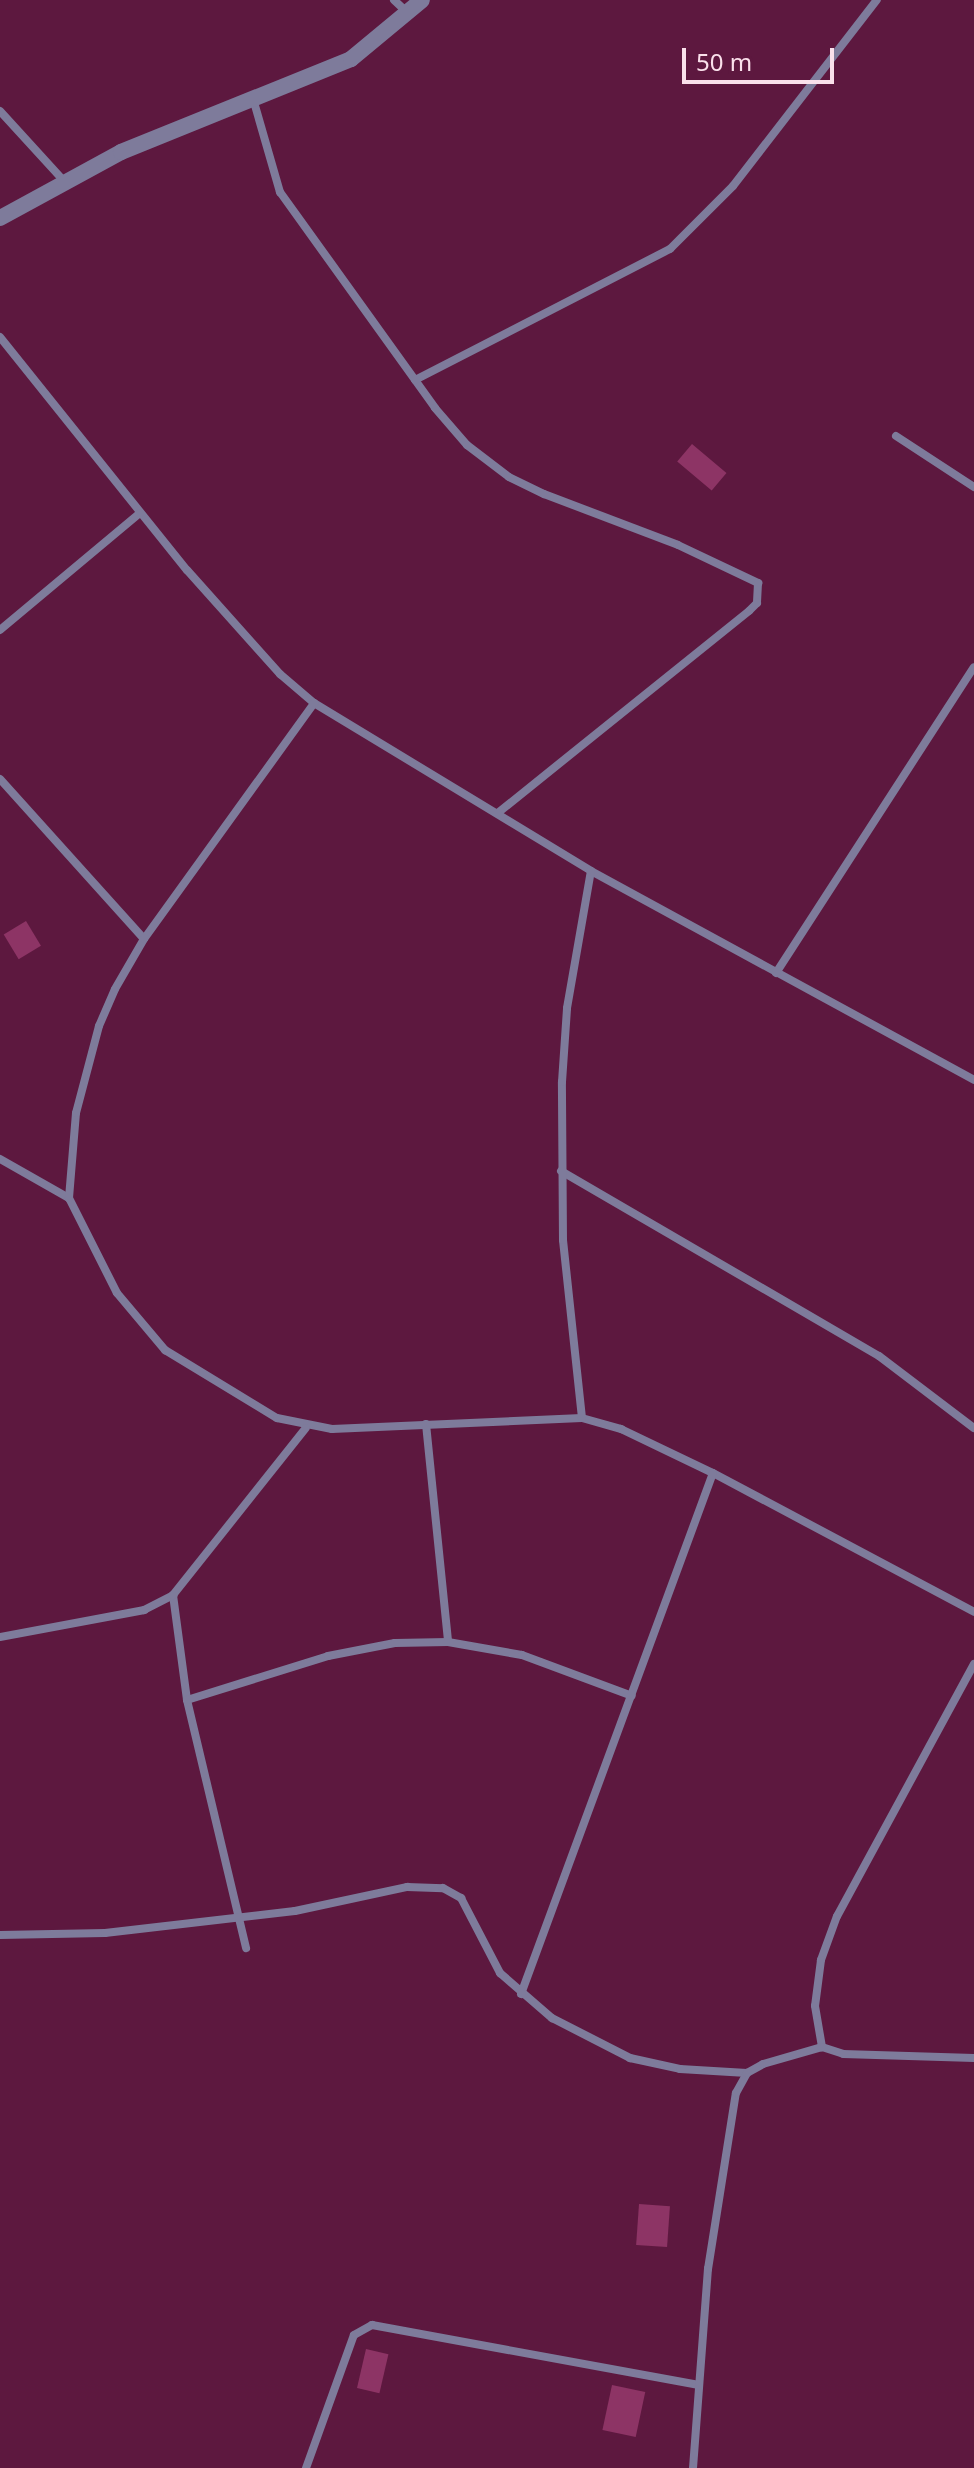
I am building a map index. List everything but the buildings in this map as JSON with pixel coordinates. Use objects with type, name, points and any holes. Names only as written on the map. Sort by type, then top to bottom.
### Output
[{"type":"street","points":[[0,218],[64,181],[164,134],[254,102],[351,59],[410,15],[422,0]]},
{"type":"lane","points":[[394,0],[410,15]]},
{"type":"lane","points":[[415,380],[670,249],[733,186],[877,0]]},
{"type":"lane","points":[[254,102],[280,192],[415,380],[467,445],[509,477],[758,583],[760,593],[749,611],[499,812]]},
{"type":"lane","points":[[0,111],[64,181]]},
{"type":"lane","points":[[0,337],[140,513],[254,646],[314,703],[499,812],[591,871],[974,1080]]},
{"type":"lane","points":[[896,436],[974,487]]},
{"type":"lane","points":[[0,630],[140,513]]},
{"type":"lane","points":[[776,973],[974,667]]},
{"type":"lane","points":[[314,703],[144,939],[115,989],[88,1061],[76,1113],[69,1198],[117,1293],[165,1350],[238,1397],[306,1428],[582,1418],[621,1429],[713,1473],[974,1612]]},
{"type":"lane","points":[[0,779],[144,939]]},
{"type":"lane","points":[[582,1418],[567,1303],[561,1171],[567,1008],[591,871]]},
{"type":"lane","points":[[0,1159],[69,1198]]},
{"type":"lane","points":[[561,1171],[879,1356],[974,1428]]},
{"type":"lane","points":[[426,1424],[448,1642]]},
{"type":"lane","points":[[0,1637],[144,1610],[173,1595],[306,1428]]},
{"type":"lane","points":[[521,1994],[713,1473]]},
{"type":"lane","points":[[173,1595],[187,1700],[246,1948]]},
{"type":"lane","points":[[187,1700],[328,1656],[395,1643],[448,1642],[522,1655],[632,1696]]},
{"type":"lane","points":[[822,2047],[815,2006],[821,1960],[837,1916],[974,1664]]},
{"type":"lane","points":[[0,1935],[105,1933],[239,1918],[407,1887],[443,1888],[461,1898],[487,1954],[521,1994],[585,2038],[630,2058],[680,2069],[747,2073],[822,2047],[843,2054],[974,2058]]},
{"type":"lane","points":[[693,2468],[698,2385],[721,2167],[736,2093],[747,2073]]},
{"type":"lane","points":[[306,2468],[354,2335],[372,2325],[698,2385]]}]
